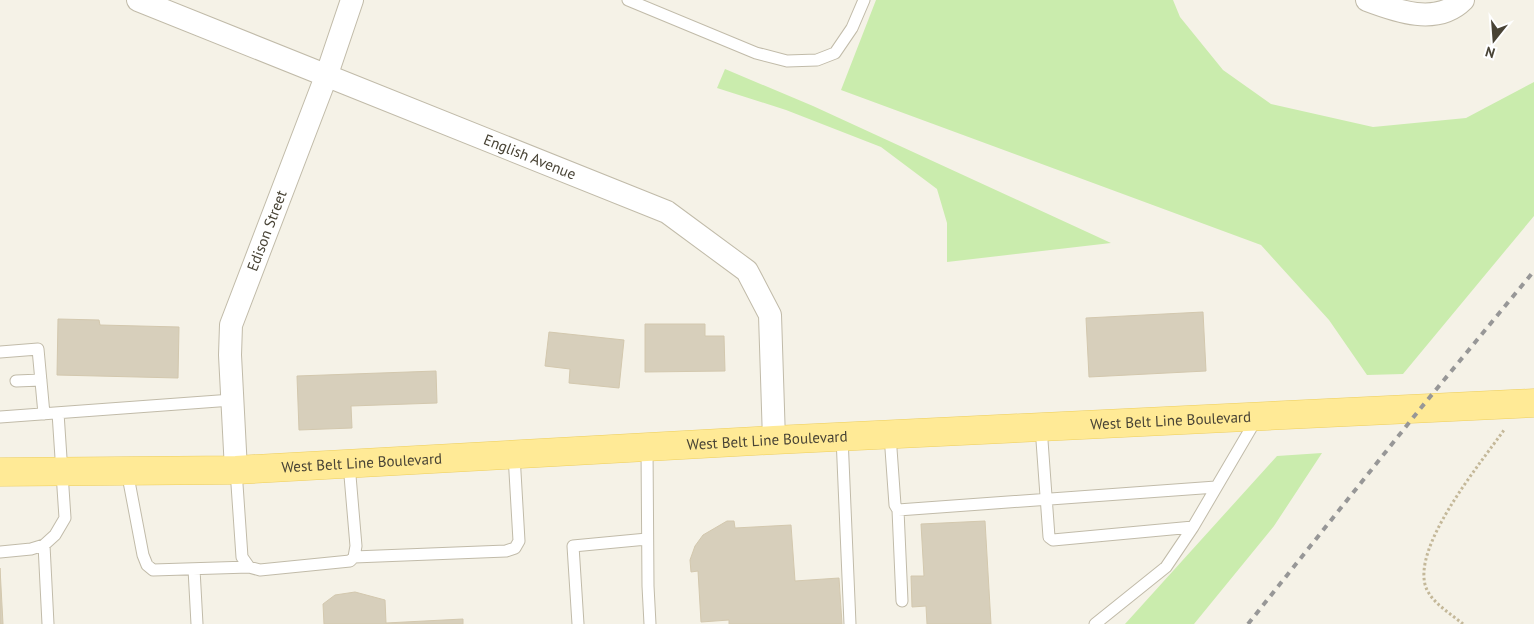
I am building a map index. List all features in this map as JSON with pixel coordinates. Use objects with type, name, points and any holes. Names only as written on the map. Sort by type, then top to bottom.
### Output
[{"type":"main road","name":"West Belt Line Boulevard","points":[[0,472],[236,470],[774,440],[1528,403]]},
{"type":"street","name":"English Avenue","points":[[138,0],[667,212],[747,271],[770,315],[774,440]]},
{"type":"street","name":"Edison Street","points":[[236,470],[232,400],[231,325],[352,0]]},
{"type":"street","points":[[1367,0],[1402,12],[1418,14],[1447,11],[1463,0]]},
{"type":"lane","points":[[628,0],[756,53],[786,62],[806,62],[835,53],[852,28],[864,0]]},
{"type":"lane","points":[[0,352],[38,348],[44,414]]},
{"type":"lane","points":[[16,381],[41,380]]},
{"type":"lane","points":[[0,417],[232,400]]},
{"type":"lane","points":[[0,552],[32,549],[44,545],[55,535],[65,518],[58,413]]},
{"type":"lane","points":[[1095,624],[1166,566],[1193,527],[1258,417]]},
{"type":"lane","points":[[1041,427],[1049,536],[1053,540],[1193,527]]},
{"type":"lane","points":[[890,435],[895,505],[898,510],[902,601]]},
{"type":"lane","points":[[842,437],[850,624]]},
{"type":"lane","points":[[647,448],[647,539],[650,624]]},
{"type":"lane","points":[[354,557],[506,551],[515,548],[519,542],[514,455]]},
{"type":"lane","points":[[127,471],[143,555],[147,565],[153,570],[249,567],[260,570],[350,561],[354,557],[356,546],[349,464]]},
{"type":"lane","points":[[236,470],[242,557],[249,567]]},
{"type":"lane","points":[[898,510],[1216,487]]},
{"type":"lane","points":[[578,624],[573,546],[647,539]]},
{"type":"lane","points":[[44,545],[48,624]]},
{"type":"lane","points":[[194,569],[197,624]]},
{"type":"path","points":[[1463,624],[1439,604],[1427,590],[1423,568],[1439,522],[1528,403]]},
{"type":"green space","points":[[876,0],[1173,0],[1180,17],[1223,70],[1271,104],[1373,127],[1466,118],[1534,82],[1534,216],[1403,374],[1367,375],[1329,320],[1261,245],[841,90]]},
{"type":"green space","points":[[725,69],[813,106],[1111,243],[947,262],[947,223],[937,189],[881,147],[786,110],[717,88]]},
{"type":"green space","points":[[1322,453],[1274,526],[1194,624],[1125,624],[1277,456]]},
{"type":"building","points":[[1203,312],[1206,371],[1089,377],[1086,318]]},
{"type":"building","points":[[58,319],[99,320],[100,325],[179,327],[178,378],[57,375]]},
{"type":"building","points":[[645,324],[705,324],[705,336],[724,336],[725,371],[645,372]]},
{"type":"building","points":[[549,332],[624,340],[619,388],[569,383],[570,369],[545,366]]},
{"type":"building","points":[[436,371],[437,403],[351,406],[352,428],[299,430],[297,376]]},
{"type":"building","points":[[727,521],[734,521],[735,528],[791,525],[795,581],[839,578],[842,624],[729,624],[729,620],[701,622],[698,571],[691,572],[690,560],[695,546],[703,535]]},
{"type":"building","points":[[985,521],[991,624],[927,624],[926,606],[912,607],[911,576],[924,576],[921,524]]},
{"type":"building","points":[[0,568],[3,624],[0,624]]},
{"type":"building","points":[[355,592],[385,600],[386,623],[463,619],[463,624],[324,624],[323,604],[335,595]]},
{"type":"railway","points":[[1248,624],[1420,409],[1534,271]]}]
